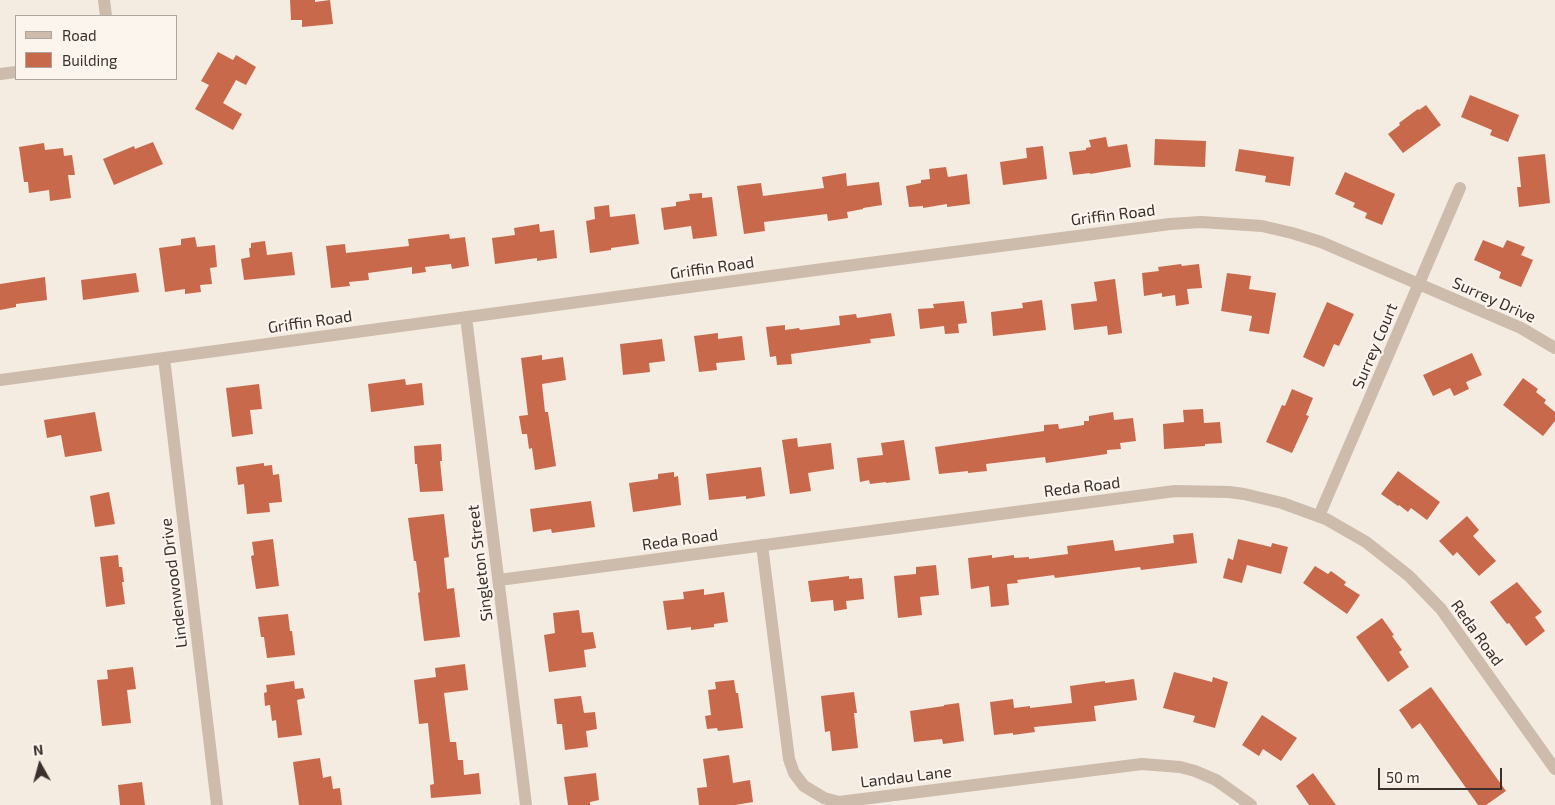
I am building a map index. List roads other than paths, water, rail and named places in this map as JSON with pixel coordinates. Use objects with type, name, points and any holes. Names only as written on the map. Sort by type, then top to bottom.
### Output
[{"type":"street","points":[[104,0],[106,15]]},
{"type":"street","points":[[0,74],[15,72]]},
{"type":"street","name":"Surrey Court","points":[[1319,516],[1460,188]]},
{"type":"street","name":"Griffin Road","points":[[0,380],[1186,222],[1246,224],[1292,233],[1328,245],[1419,284]]},
{"type":"street","name":"Surrey Drive","points":[[1419,284],[1521,328],[1555,348]]},
{"type":"street","name":"Singleton Street","points":[[466,317],[526,805]]},
{"type":"street","name":"Lindenwood Drive","points":[[164,358],[217,805]]},
{"type":"street","name":"Reda Road","points":[[499,580],[1175,491],[1244,494],[1282,503],[1319,516],[1366,542],[1398,566],[1426,592],[1441,610],[1555,769]]},
{"type":"street","name":"Landau Lane","points":[[762,545],[789,758],[794,773],[804,786],[824,798],[839,802],[1142,764],[1180,767],[1195,771],[1216,780],[1251,805]]}]
